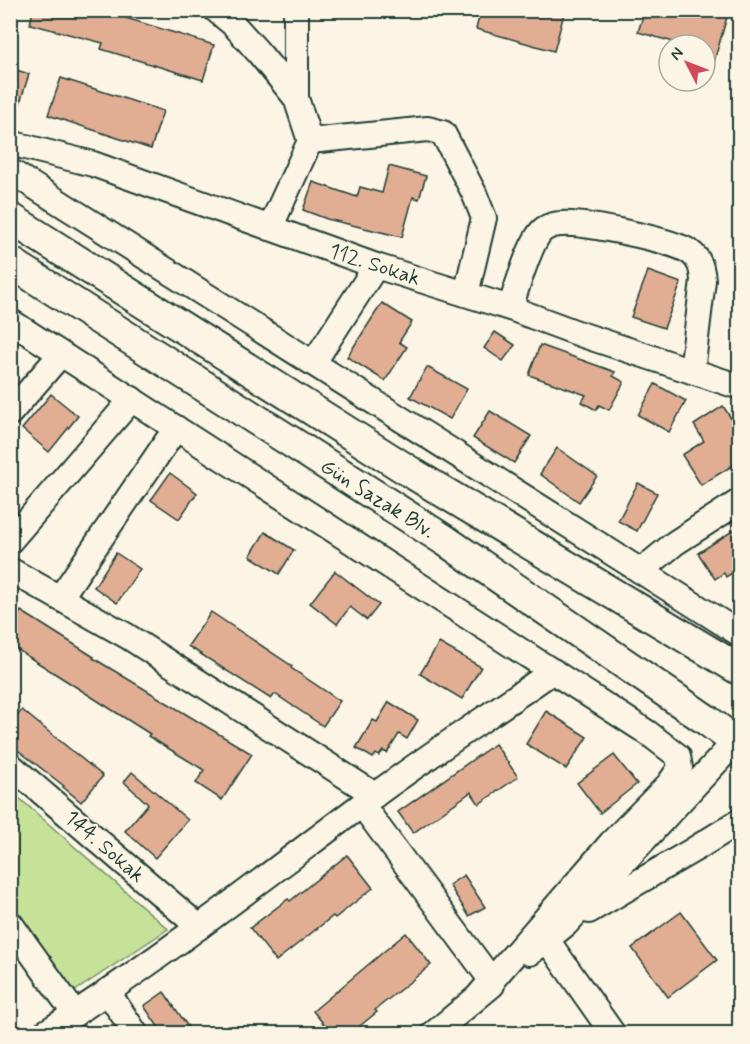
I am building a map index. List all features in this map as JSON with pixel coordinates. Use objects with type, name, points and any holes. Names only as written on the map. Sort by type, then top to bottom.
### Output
[{"type":"main road","name":"Gün Sazak Blv.","points":[[10,218],[412,473],[740,670]]},
{"type":"main road","name":"Gün Sazak Blv.","points":[[10,262],[446,542],[738,742]]},
{"type":"street","points":[[216,10],[246,39],[296,98]]},
{"type":"street","points":[[270,228],[310,141],[296,98],[296,10]]},
{"type":"street","points":[[310,141],[428,129],[443,133],[474,193],[484,218],[466,294]]},
{"type":"street","name":"112. Sokak","points":[[10,143],[93,164],[376,266],[510,308],[580,334],[740,387]]},
{"type":"street","points":[[10,171],[740,634]]},
{"type":"street","points":[[510,308],[536,236],[551,226],[561,224],[603,228],[677,246],[698,259],[702,268],[703,280],[692,371]]},
{"type":"street","points":[[314,362],[376,266]]},
{"type":"street","points":[[10,321],[553,671],[648,733],[678,756],[680,768],[669,784],[611,843],[486,988]]},
{"type":"street","points":[[10,413],[61,354]]},
{"type":"street","points":[[10,541],[132,399]]},
{"type":"street","points":[[60,598],[176,428]]},
{"type":"street","points":[[641,571],[675,543],[740,501]]},
{"type":"street","points":[[10,570],[127,636],[368,800],[486,988]]},
{"type":"street","points":[[43,1034],[199,927],[368,800],[553,671]]},
{"type":"street","points":[[433,1034],[486,988],[567,924],[738,742]]},
{"type":"street","name":"144. Sokak","points":[[10,765],[199,927]]},
{"type":"street","points":[[567,924],[740,821]]},
{"type":"street","points":[[10,922],[75,1014]]},
{"type":"street","points":[[547,940],[613,1034]]},
{"type":"street","points":[[107,991],[136,1034]]},
{"type":"green space","points":[[10,790],[168,929],[72,993],[11,907]]},
{"type":"building","points":[[33,10],[100,10],[214,45],[203,80],[101,49],[103,43],[30,24]]},
{"type":"building","points":[[481,10],[565,10],[554,51],[476,29]]},
{"type":"building","points":[[645,10],[729,10],[717,51],[717,33],[657,33],[657,37],[638,32]]},
{"type":"building","points":[[10,68],[29,74],[14,122],[10,121]]},
{"type":"building","points":[[61,78],[163,111],[151,149],[48,115]]},
{"type":"building","points":[[389,166],[426,176],[419,199],[413,197],[402,237],[327,219],[303,210],[313,182],[357,197],[360,187],[382,193]]},
{"type":"building","points":[[648,271],[681,283],[664,328],[631,317]]},
{"type":"building","points":[[382,303],[412,322],[399,342],[407,347],[385,381],[347,357]]},
{"type":"building","points":[[495,332],[515,345],[503,361],[484,348]]},
{"type":"building","points":[[540,345],[615,372],[613,376],[624,382],[609,410],[599,405],[596,410],[582,402],[586,395],[529,375]]},
{"type":"building","points":[[427,367],[467,389],[450,419],[410,397]]},
{"type":"building","points":[[655,384],[686,401],[669,432],[638,415]]},
{"type":"building","points":[[51,394],[78,416],[49,452],[22,429]]},
{"type":"building","points":[[723,406],[740,432],[740,461],[701,485],[682,455],[704,441],[694,425]]},
{"type":"building","points":[[490,411],[531,436],[514,463],[473,438]]},
{"type":"building","points":[[557,448],[597,476],[579,502],[540,474]]},
{"type":"building","points":[[170,473],[197,493],[179,519],[151,500]]},
{"type":"building","points":[[638,483],[657,493],[637,531],[618,521]]},
{"type":"building","points":[[740,526],[740,568],[726,577],[724,573],[715,579],[698,553]]},
{"type":"building","points":[[265,532],[294,550],[279,574],[250,556]]},
{"type":"building","points":[[116,553],[140,569],[117,603],[94,587]]},
{"type":"building","points":[[335,571],[379,605],[367,620],[350,607],[337,624],[310,603]]},
{"type":"building","points":[[21,611],[93,658],[252,754],[222,800],[196,783],[204,770],[10,645],[10,628]]},
{"type":"building","points":[[211,612],[340,701],[323,726],[275,694],[271,699],[188,646]]},
{"type":"building","points":[[439,643],[481,667],[462,699],[420,674]]},
{"type":"building","points":[[389,702],[418,720],[407,739],[399,734],[387,753],[383,751],[379,756],[376,754],[373,758],[356,748],[373,720],[377,722]]},
{"type":"building","points":[[22,710],[103,776],[81,802],[10,744],[10,724]]},
{"type":"building","points":[[546,711],[587,737],[566,769],[526,744]]},
{"type":"building","points":[[495,744],[518,777],[479,804],[471,792],[413,833],[398,812]]},
{"type":"building","points":[[614,755],[637,784],[600,813],[577,783]]},
{"type":"building","points":[[132,772],[188,820],[155,858],[125,831],[148,804],[124,782]]},
{"type":"building","points":[[347,855],[373,888],[276,961],[250,928],[288,899],[290,901]]},
{"type":"building","points":[[464,875],[485,907],[469,916],[449,885]]},
{"type":"building","points":[[681,912],[717,960],[668,997],[632,948]]},
{"type":"building","points":[[406,933],[431,965],[375,1010],[377,1012],[350,1034],[332,1034],[313,1011]]},
{"type":"building","points":[[164,992],[193,1034],[163,1034],[144,1006]]}]
